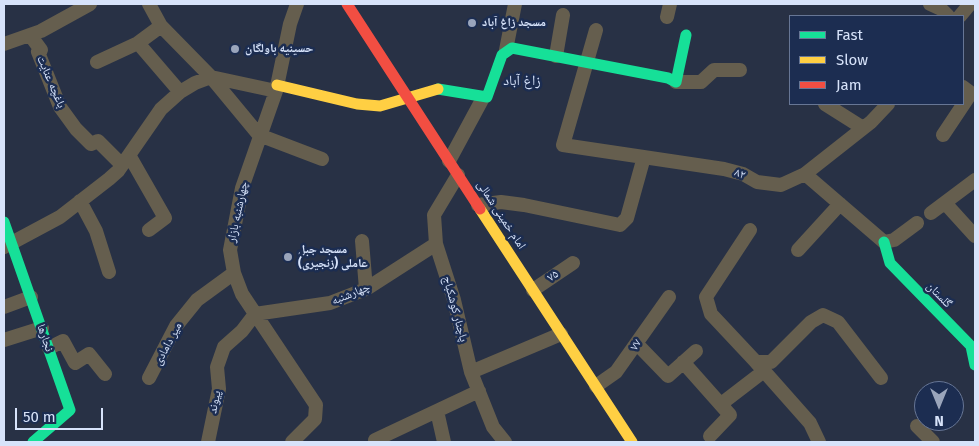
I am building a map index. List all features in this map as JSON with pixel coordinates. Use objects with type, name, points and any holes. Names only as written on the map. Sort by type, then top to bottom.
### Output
[{"type":"street","points":[[4,44],[41,31],[90,4]]},
{"type":"street","points":[[149,4],[161,26],[211,77],[259,135],[322,159]]},
{"type":"street","name":"چهارشنبه بازار","points":[[292,442],[315,419],[316,405],[242,294],[234,273],[230,250],[242,188],[276,88],[290,24],[297,4]]},
{"type":"street","name":"امام خمینی شمالی","points":[[347,4],[632,442]]},
{"type":"street","points":[[449,161],[483,98],[487,97],[490,90],[502,55],[506,50],[515,4]]},
{"type":"street","points":[[961,15],[970,4]]},
{"type":"street","points":[[934,5],[947,15]]},
{"type":"street","points":[[556,56],[563,15]]},
{"type":"street","points":[[97,62],[138,43],[161,26]]},
{"type":"street","points":[[586,62],[596,30]]},
{"type":"street","name":"باغچه عنایت","points":[[30,35],[41,50],[38,52],[60,106],[76,130],[91,144],[98,141],[126,160]]},
{"type":"street","points":[[676,82],[686,35]]},
{"type":"street","points":[[138,43],[180,92]]},
{"type":"street","points":[[506,50],[512,48],[556,56],[668,78],[676,82],[702,82],[714,70],[740,70]]},
{"type":"street","name":"۸۲","points":[[586,62],[563,145],[724,169],[771,186],[786,184],[806,174],[887,105]]},
{"type":"street","points":[[8,246],[60,217],[109,179],[126,160],[161,109],[180,92],[211,77],[357,104],[380,106],[409,99],[435,88],[483,98]]},
{"type":"street","points":[[964,88],[971,93],[964,104]]},
{"type":"street","points":[[827,105],[862,128]]},
{"type":"street","points":[[943,136],[963,105]]},
{"type":"street","points":[[478,205],[501,202],[524,205],[620,225],[624,222],[629,211],[644,157]]},
{"type":"street","points":[[126,160],[165,218],[149,230]]},
{"type":"street","points":[[806,174],[884,242],[894,240],[917,223]]},
{"type":"street","name":"پاچنار کوشکباج","points":[[458,175],[434,215],[436,244],[454,300],[471,372],[493,427],[502,441]]},
{"type":"street","points":[[931,213],[975,180]]},
{"type":"street","points":[[80,201],[96,231],[109,272]]},
{"type":"street","points":[[944,203],[975,236]]},
{"type":"street","points":[[798,250],[840,204]]},
{"type":"street","name":"نجارها","points":[[4,222],[8,246],[31,297],[70,410],[34,442]]},
{"type":"street","points":[[750,230],[706,297],[711,314],[810,423],[819,442]]},
{"type":"street","points":[[362,241],[366,289]]},
{"type":"street","name":"گلستان","points":[[884,242],[890,263],[973,344],[975,365]]},
{"type":"street","name":"چهارشنبه","points":[[255,314],[330,303],[366,289],[436,244]]},
{"type":"street","name":"۷۵","points":[[532,290],[573,263]]},
{"type":"street","name":"میر دامادی","points":[[149,378],[181,319],[197,300],[234,273]]},
{"type":"street","points":[[4,307],[31,297]]},
{"type":"street","name":"۷۷","points":[[596,386],[616,372],[668,297]]},
{"type":"street","name":"پیوند","points":[[208,442],[219,389],[218,367],[224,347],[242,331],[255,314]]},
{"type":"street","points":[[720,404],[760,366],[770,362],[811,322],[822,315],[838,322],[881,378]]},
{"type":"street","points":[[4,340],[42,328]]},
{"type":"street","points":[[471,372],[561,334]]},
{"type":"street","points":[[48,348],[63,342],[75,363],[89,354],[105,374]]},
{"type":"street","points":[[636,344],[668,376],[696,350]]},
{"type":"street","points":[[683,362],[730,415],[710,436]]},
{"type":"street","points":[[375,440],[479,392]]},
{"type":"street","points":[[437,411],[444,442]]},
{"type":"street","points":[[922,431],[933,442]]},
{"type":"traffic: fast","points":[[438,89],[487,97],[502,55],[512,48],[668,78],[676,82],[686,35]]},
{"type":"traffic: fast","points":[[4,222],[70,410],[33,442]]},
{"type":"traffic: fast","points":[[884,242],[890,263],[971,346],[975,365]]},
{"type":"traffic: slow","points":[[277,85],[357,104],[380,106],[438,89]]},
{"type":"traffic: slow","points":[[480,209],[632,442]]},
{"type":"traffic: jam","points":[[347,4],[480,209]]},
{"type":"place","name":"مسجد زاغ آباد","points":[[472,23]]},
{"type":"place","name":"حسینیه باولگان","points":[[235,49]]},
{"type":"place","name":"مسجد جبل عاملی (زنجیری)","points":[[288,257]]},
{"type":"district","name":"زاغ آباد","points":[[522,81]]}]
